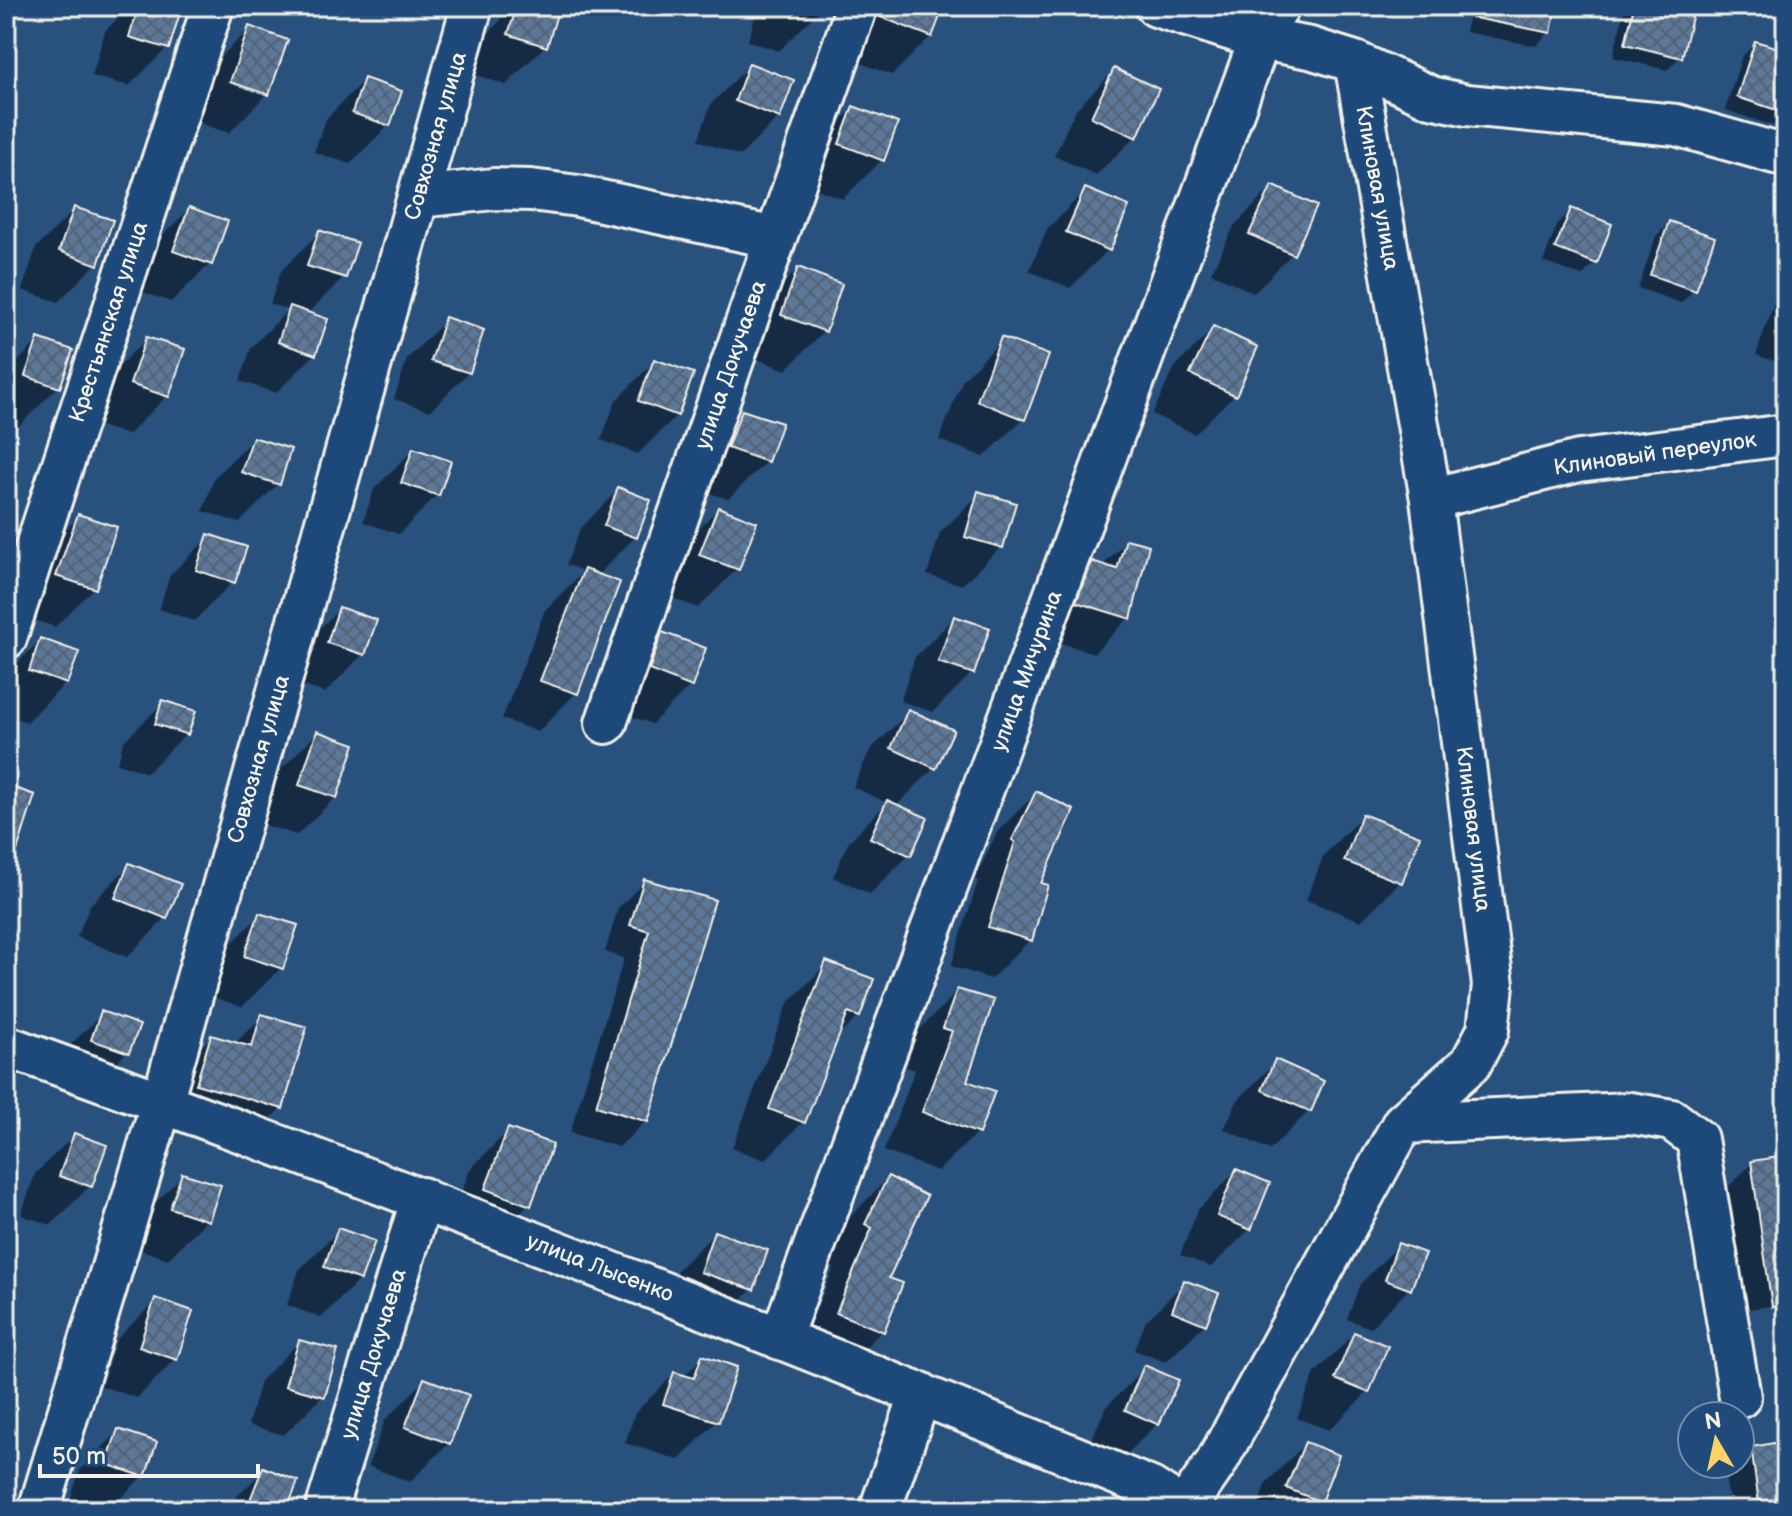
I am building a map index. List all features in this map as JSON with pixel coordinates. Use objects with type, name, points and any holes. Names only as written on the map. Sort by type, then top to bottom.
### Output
[{"type":"street","name":"Крестьянская улица","points":[[6,638],[213,6]]},
{"type":"street","name":"Совхозная улица","points":[[39,1510],[162,1102],[472,6]]},
{"type":"street","name":"улица Докучаева","points":[[606,723],[857,6]]},
{"type":"street","points":[[1156,6],[1270,23],[1310,48],[1355,62],[1431,97],[1467,105],[1676,125],[1786,156]]},
{"type":"street","name":"улица Мичурина","points":[[780,1339],[1270,23]]},
{"type":"street","name":"Клиновая улица","points":[[1184,1510],[1216,1463],[1403,1123],[1471,1063],[1488,1030],[1493,985],[1431,499],[1355,62]]},
{"type":"street","points":[[418,197],[494,189],[531,190],[578,196],[775,238]]},
{"type":"street","name":"Клиновый переулок","points":[[1431,499],[1579,461],[1786,435]]},
{"type":"street","name":"улица Лысенко","points":[[6,1046],[422,1198],[921,1393],[1151,1488],[1184,1510]]},
{"type":"street","points":[[1403,1123],[1630,1113],[1672,1120],[1697,1139],[1740,1397]]},
{"type":"street","name":"улица Докучаева","points":[[326,1510],[422,1198]]},
{"type":"street","points":[[880,1510],[921,1393]]},
{"type":"building","points":[[139,6],[182,6],[169,49],[129,37]]},
{"type":"building","points":[[517,6],[542,6],[558,11],[547,47],[508,34]]},
{"type":"building","points":[[879,6],[944,6],[932,37],[878,16]]},
{"type":"building","points":[[1470,6],[1556,6],[1551,33],[1469,17]]},
{"type":"building","points":[[1634,6],[1694,9],[1682,58],[1625,44]]},
{"type":"building","points":[[249,26],[288,40],[269,95],[230,82]]},
{"type":"building","points":[[1755,41],[1786,50],[1786,113],[1737,97]]},
{"type":"building","points":[[749,63],[794,80],[780,118],[735,101]]},
{"type":"building","points":[[1114,68],[1159,89],[1137,138],[1091,117]]},
{"type":"building","points":[[364,78],[402,91],[390,126],[352,113]]},
{"type":"building","points":[[853,106],[898,123],[884,161],[839,144]]},
{"type":"building","points":[[1272,185],[1317,206],[1294,255],[1249,234]]},
{"type":"building","points":[[1085,188],[1129,206],[1110,251],[1066,232]]},
{"type":"building","points":[[74,207],[113,220],[98,265],[59,251]]},
{"type":"building","points":[[189,207],[228,221],[212,265],[173,251]]},
{"type":"building","points":[[1571,208],[1612,224],[1597,264],[1555,248]]},
{"type":"building","points":[[1669,221],[1715,237],[1696,291],[1650,275]]},
{"type":"building","points":[[319,230],[358,243],[346,278],[307,266]]},
{"type":"building","points":[[798,267],[842,284],[826,332],[781,315]]},
{"type":"building","points":[[290,306],[328,319],[316,355],[278,342]]},
{"type":"building","points":[[445,317],[484,330],[470,373],[431,361]]},
{"type":"building","points":[[1213,326],[1258,347],[1236,396],[1190,374]]},
{"type":"building","points":[[146,337],[185,349],[169,397],[130,384]]},
{"type":"building","points":[[1001,337],[1049,355],[1025,420],[977,401]]},
{"type":"building","points":[[38,338],[73,350],[60,388],[25,376]]},
{"type":"building","points":[[654,359],[694,373],[678,416],[638,401]]},
{"type":"building","points":[[742,410],[782,423],[768,462],[727,448]]},
{"type":"building","points":[[253,437],[291,449],[280,485],[241,472]]},
{"type":"building","points":[[413,448],[451,461],[439,496],[401,483]]},
{"type":"building","points":[[618,487],[651,500],[637,538],[604,526]]},
{"type":"building","points":[[978,491],[1016,503],[1003,548],[965,537]]},
{"type":"building","points":[[718,507],[757,522],[739,570],[699,555]]},
{"type":"building","points":[[78,514],[117,527],[96,589],[56,576]]},
{"type":"building","points":[[208,534],[247,547],[235,583],[196,570]]},
{"type":"building","points":[[1126,539],[1149,545],[1131,619],[1076,602],[1092,561],[1117,569]]},
{"type":"building","points":[[584,569],[620,582],[578,694],[540,681]]},
{"type":"building","points":[[339,607],[377,620],[365,655],[327,643]]},
{"type":"building","points":[[954,616],[990,628],[974,674],[938,662]]},
{"type":"building","points":[[662,632],[706,648],[692,687],[649,670]]},
{"type":"building","points":[[40,638],[79,652],[67,684],[29,671]]},
{"type":"building","points":[[162,700],[196,711],[188,735],[155,724]]},
{"type":"building","points":[[908,709],[954,730],[936,769],[891,748]]},
{"type":"building","points":[[317,731],[355,744],[337,798],[299,785]]},
{"type":"building","points":[[6,785],[35,795],[11,869],[6,868]]},
{"type":"building","points":[[1036,791],[1074,810],[1041,883],[1048,885],[1032,941],[988,927],[1015,842],[1012,840]]},
{"type":"building","points":[[887,800],[928,818],[911,856],[870,838]]},
{"type":"building","points":[[1362,814],[1420,836],[1402,883],[1344,861]]},
{"type":"building","points":[[129,863],[181,884],[167,919],[115,898]]},
{"type":"building","points":[[644,879],[715,900],[648,1122],[596,1106],[649,931],[630,925]]},
{"type":"building","points":[[259,913],[298,925],[283,969],[244,956]]},
{"type":"building","points":[[826,961],[874,979],[860,1017],[848,1013],[805,1123],[769,1109]]},
{"type":"building","points":[[957,989],[994,1000],[967,1081],[995,1091],[979,1134],[922,1112],[952,1031],[943,1028]]},
{"type":"building","points":[[101,1011],[140,1025],[129,1053],[91,1040]]},
{"type":"building","points":[[261,1014],[307,1027],[283,1109],[196,1084],[211,1035],[252,1047]]},
{"type":"building","points":[[1275,1059],[1324,1081],[1311,1112],[1262,1090]]},
{"type":"building","points":[[508,1128],[553,1144],[531,1206],[485,1189]]},
{"type":"building","points":[[74,1133],[107,1145],[92,1187],[59,1176]]},
{"type":"building","points":[[1786,1156],[1786,1306],[1772,1307],[1751,1161]]},
{"type":"building","points":[[1236,1169],[1270,1183],[1251,1230],[1217,1216]]},
{"type":"building","points":[[182,1173],[221,1185],[209,1221],[170,1208]]},
{"type":"building","points":[[888,1176],[927,1196],[889,1278],[903,1283],[884,1332],[836,1313],[872,1228],[865,1224]]},
{"type":"building","points":[[338,1228],[375,1241],[361,1280],[324,1267]]},
{"type":"building","points":[[714,1231],[768,1250],[754,1290],[700,1272]]},
{"type":"building","points":[[1398,1243],[1425,1253],[1411,1290],[1385,1280]]},
{"type":"building","points":[[1184,1280],[1219,1293],[1206,1325],[1172,1311]]},
{"type":"building","points":[[155,1298],[193,1311],[177,1360],[139,1347]]},
{"type":"building","points":[[1354,1332],[1388,1346],[1369,1393],[1335,1379]]},
{"type":"building","points":[[299,1340],[338,1350],[325,1397],[285,1386]]},
{"type":"building","points":[[702,1355],[737,1367],[719,1422],[663,1404],[674,1372],[694,1378]]},
{"type":"building","points":[[1144,1365],[1179,1380],[1159,1425],[1125,1410]]},
{"type":"building","points":[[424,1378],[469,1395],[450,1444],[405,1427]]},
{"type":"building","points":[[118,1429],[157,1442],[145,1477],[106,1464]]},
{"type":"building","points":[[1786,1441],[1786,1508],[1760,1510],[1756,1480],[1756,1446]]},
{"type":"building","points":[[1305,1442],[1339,1455],[1321,1502],[1286,1488]]},
{"type":"building","points":[[263,1467],[298,1481],[287,1510],[246,1510]]}]
